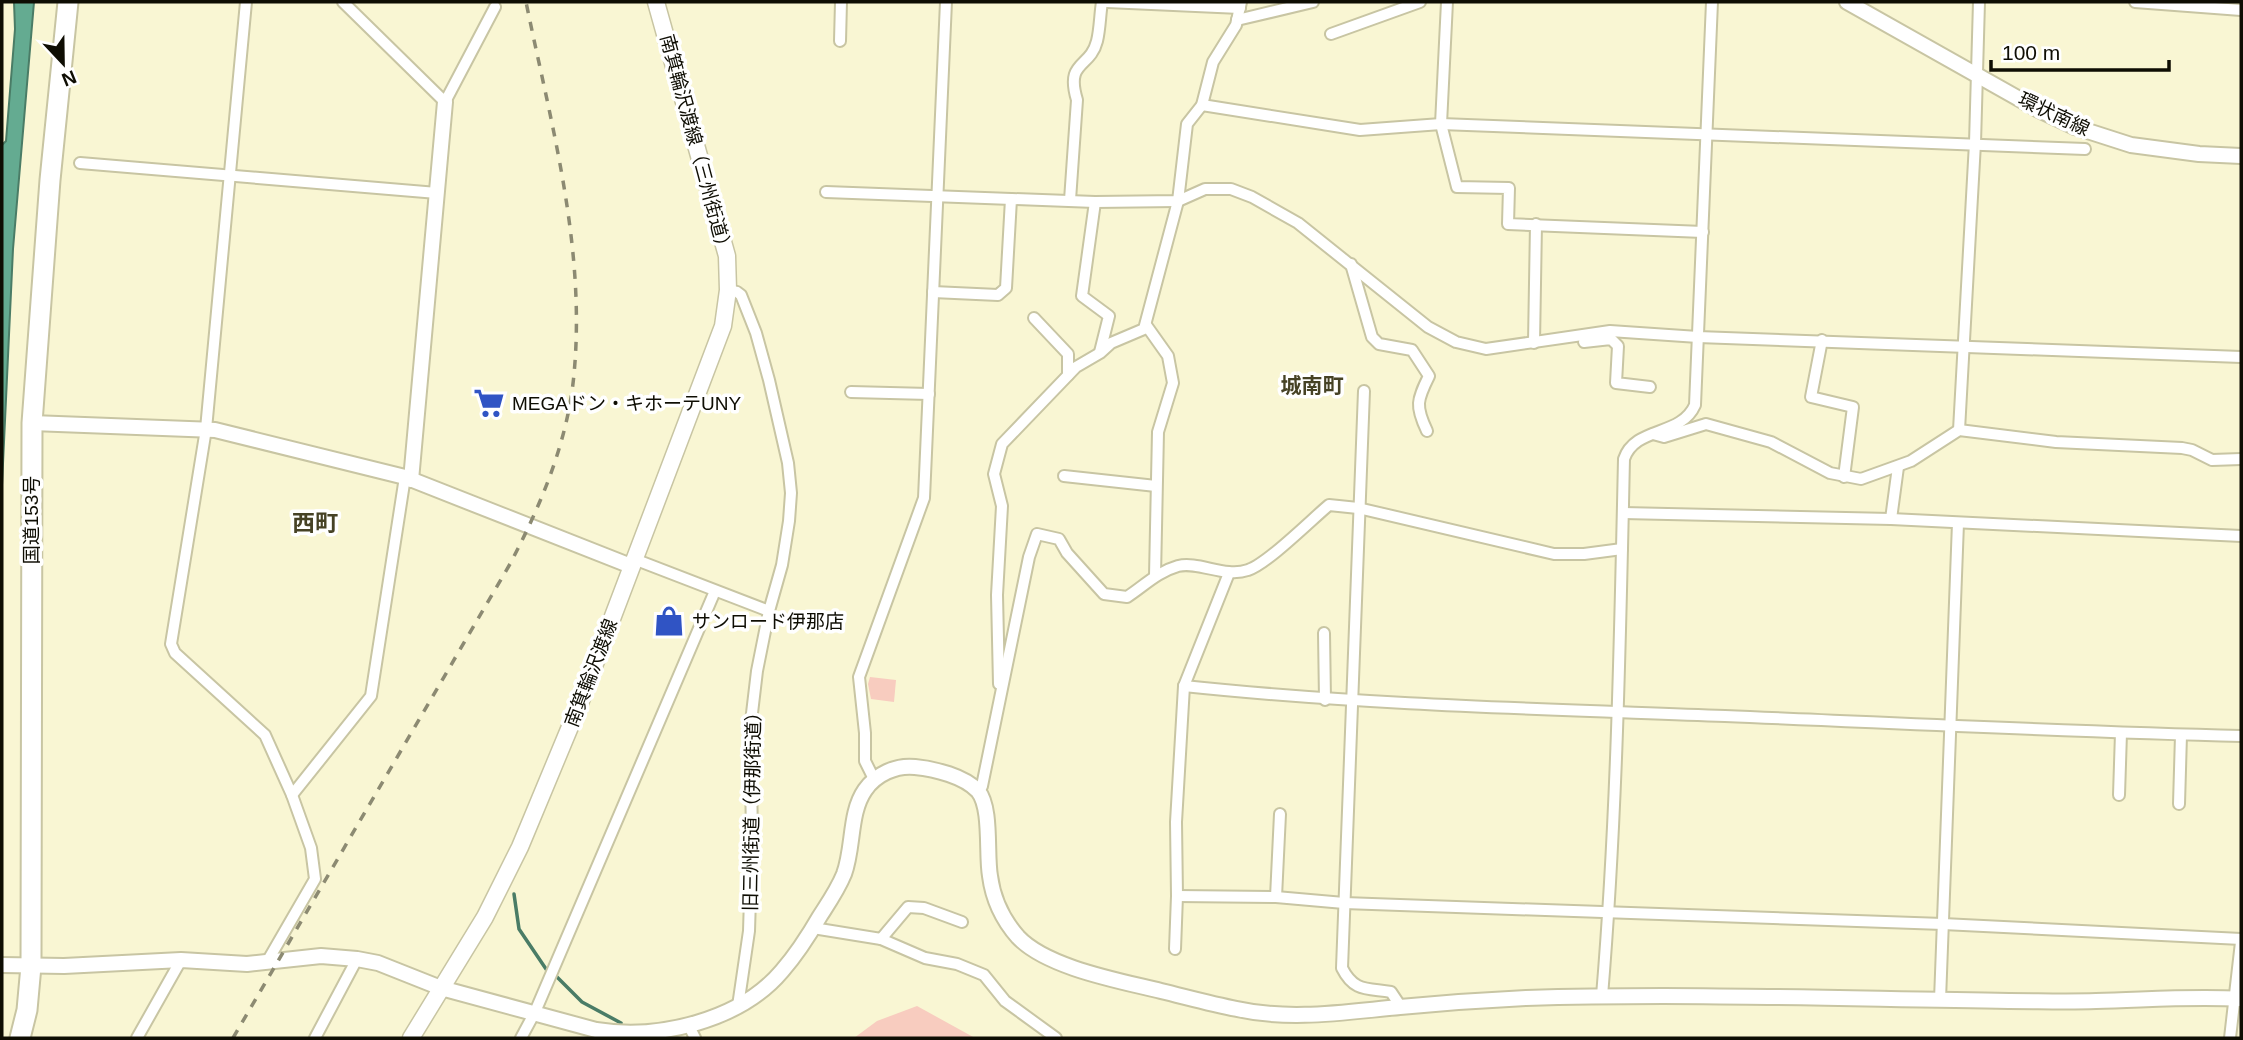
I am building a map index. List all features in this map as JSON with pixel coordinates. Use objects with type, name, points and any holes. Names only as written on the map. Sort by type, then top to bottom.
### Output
[{"type":"highway","name":"国道153号","points":[[20,1038],[27,1010],[16,966],[32,423],[50,180],[68,2]]},
{"type":"main road","name":"南箕輪沢渡線（三州街道）","points":[[656,2],[723,234],[729,290]]},
{"type":"main road","name":"南箕輪沢渡線","points":[[411,1038],[485,917],[551,777],[723,326],[729,290]]},
{"type":"street","points":[[246,2],[206,429],[172,644],[175,653],[265,735],[292,795],[311,848],[315,879],[267,962]]},
{"type":"street","points":[[344,2],[445,102]]},
{"type":"street","points":[[840,41],[841,2]]},
{"type":"street","points":[[874,779],[865,761],[859,677],[924,498],[946,2]]},
{"type":"street","points":[[1070,200],[1077,100],[1072,85],[1074,73],[1097,42],[1102,2]]},
{"type":"street","points":[[999,700],[997,595],[1002,506],[994,474],[1002,444],[1076,367],[1111,343],[1144,329],[1178,201],[1187,124],[1202,106],[1213,62],[1237,20],[1240,5],[1110,2]]},
{"type":"street","points":[[1237,20],[1313,2]]},
{"type":"street","points":[[1331,34],[1420,2]]},
{"type":"street","points":[[1447,2],[1441,124],[1457,187],[1508,188],[1508,224],[1703,232]]},
{"type":"street","points":[[1602,996],[1609,913],[1618,712],[1624,459],[1634,442],[1685,421],[1695,405],[1712,2]]},
{"type":"street","name":"環状南線","points":[[1847,2],[1977,76],[2075,127],[2131,145],[2199,154],[2241,156]]},
{"type":"street","points":[[1959,430],[1975,143],[1979,2]]},
{"type":"street","points":[[2135,2],[2241,9]]},
{"type":"street","points":[[292,795],[371,696],[408,478],[445,102],[495,6]]},
{"type":"street","points":[[1202,106],[1360,130],[1441,124],[2085,149]]},
{"type":"street","points":[[80,163],[437,193]]},
{"type":"street","points":[[827,192],[1095,202],[1178,201],[1205,189],[1231,189],[1252,197],[1298,223],[1428,327],[1456,342],[1486,349],[1611,331],[1698,337],[2241,357]]},
{"type":"street","points":[[933,292],[998,295],[1006,288],[1011,199]]},
{"type":"street","points":[[1095,202],[1082,296],[1108,316],[1100,353]]},
{"type":"street","points":[[1534,343],[1536,224]]},
{"type":"street","points":[[1351,264],[1372,337],[1379,344],[1412,350],[1429,376],[1419,396],[1418,405],[1427,431]]},
{"type":"street","name":"旧三州街道（伊那街道）","points":[[729,290],[741,295],[756,333],[788,463],[791,493],[782,565],[757,671],[750,730],[752,832],[749,931],[738,1006]]},
{"type":"street","points":[[1034,318],[1068,354],[1068,375]]},
{"type":"street","points":[[1146,325],[1168,356],[1173,383],[1158,432],[1155,576]]},
{"type":"street","points":[[1553,340],[1557,346],[1611,339],[1618,346],[1616,383],[1650,387]]},
{"type":"street","points":[[1822,340],[1811,397],[1853,407],[1843,477]]},
{"type":"street","points":[[1363,391],[1342,968],[1348,981],[1357,987],[1391,992],[1401,1007]]},
{"type":"street","points":[[851,392],[929,394]]},
{"type":"street","points":[[32,423],[206,429],[408,478],[632,563],[769,611]]},
{"type":"street","points":[[1653,434],[1664,438],[1706,424],[1771,442],[1830,473],[1861,479],[1898,467],[1959,430],[2056,442],[2182,448],[2212,460],[2241,459]]},
{"type":"street","points":[[1891,519],[1898,467]]},
{"type":"street","points":[[1064,476],[1156,486]]},
{"type":"street","points":[[979,792],[1029,557],[1037,534],[1059,540],[1066,553],[1104,594],[1127,597],[1155,576],[1180,565],[1229,572],[1249,570],[1277,550],[1329,505],[1358,508],[1554,554],[1584,554],[1622,549]]},
{"type":"street","points":[[1623,513],[1891,519],[2241,536]]},
{"type":"street","points":[[1940,1000],[1958,523]]},
{"type":"street","points":[[1175,949],[1176,822],[1184,686],[1229,572]]},
{"type":"street","points":[[521,1038],[535,1012],[715,592]]},
{"type":"street","points":[[1324,632],[1325,700]]},
{"type":"street","points":[[1184,686],[1351,702],[2241,736]]},
{"type":"street","points":[[2119,795],[2121,733]]},
{"type":"street","points":[[2179,804],[2180,735]]},
{"type":"street","points":[[16,966],[181,960],[247,964],[321,956],[357,959],[378,964],[441,988],[617,1034],[648,1036],[692,1032],[738,1006],[782,972],[839,884],[845,870],[857,806],[863,791],[874,779],[898,768],[914,767],[961,779],[979,792],[985,807],[989,875],[1002,914],[1028,946],[1053,960],[1131,983],[1267,1015],[1316,1015],[1501,999],[1602,996],[2091,1002],[2178,998],[2238,999]]},
{"type":"street","points":[[1276,897],[1280,814]]},
{"type":"street","points":[[1177,896],[1276,897],[1344,903],[1943,924],[2241,940],[2238,999],[2230,1038]]},
{"type":"street","points":[[881,939],[908,907],[924,908],[962,922]]},
{"type":"street","points":[[813,928],[881,939],[925,958],[957,964],[984,975],[1005,1002],[1056,1038]]},
{"type":"street","points":[[315,1038],[357,959]]},
{"type":"street","points":[[137,1038],[181,960]]},
{"type":"shaded area","points":[[14,2],[34,2],[13,249],[2,485],[2,145],[6,141],[15,29]]},
{"type":"shaded area","points":[[870,677],[896,680],[894,702],[871,699],[868,684]]},
{"type":"shaded area","points":[[917,1006],[975,1038],[854,1038],[877,1021]]},
{"type":"waterway","points":[[514,894],[519,929],[546,969]]},
{"type":"waterway","points":[[556,976],[582,1002],[621,1023]]},
{"type":"railway","points":[[233,1038],[510,564],[542,496],[566,424],[574,374],[576,327],[571,233],[564,186],[526,2]]},
{"type":"place","name":"MEGAドン・キホーテUNY","points":[[489,403]]},
{"type":"place","name":"サンロード伊那店","points":[[669,621]]},
{"type":"district","name":"城南町","points":[[1312,385]]},
{"type":"district","name":"西町","points":[[315,523]]}]
